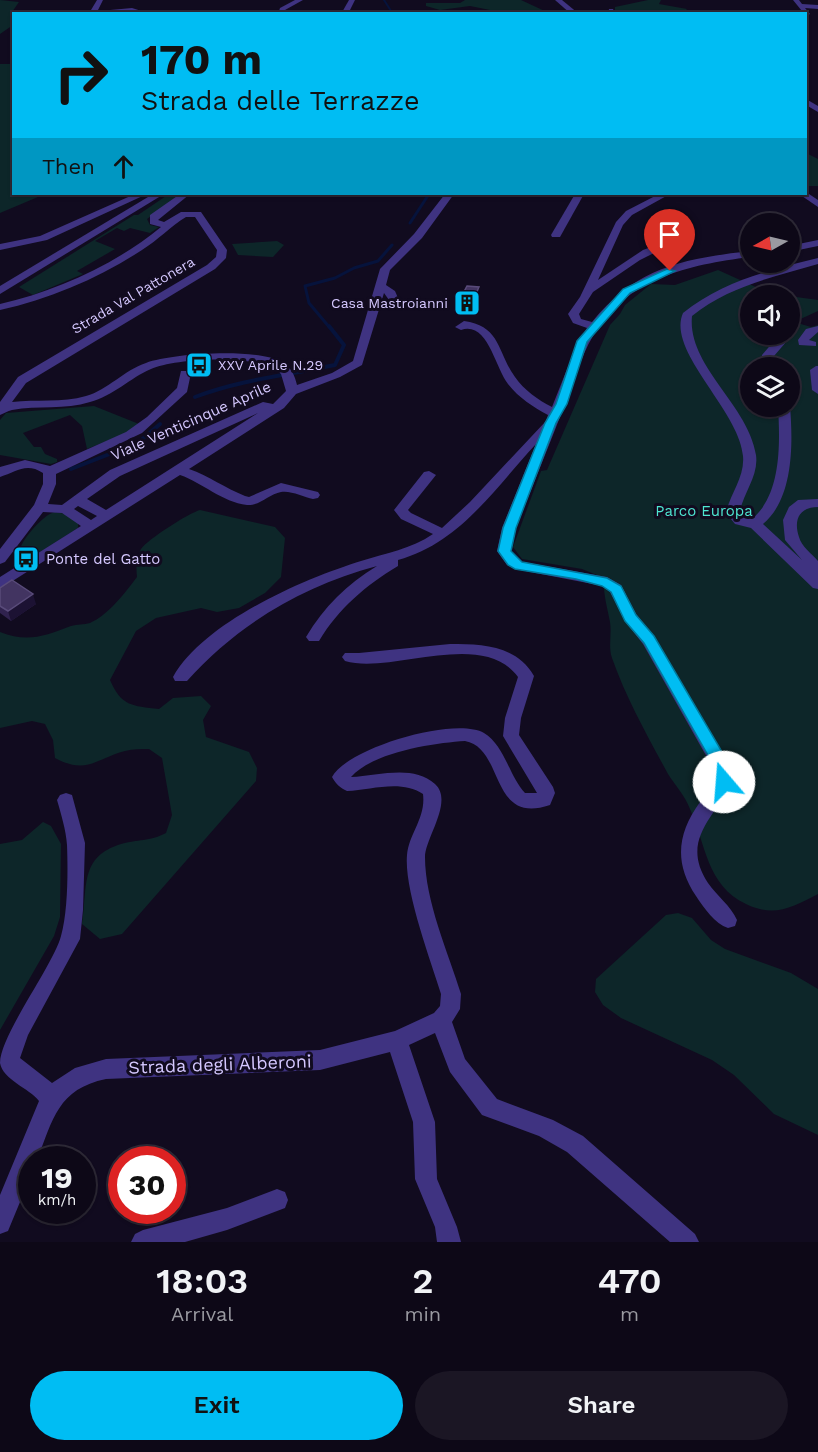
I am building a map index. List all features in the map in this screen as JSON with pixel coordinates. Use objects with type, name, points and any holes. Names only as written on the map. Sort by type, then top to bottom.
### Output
[{"type":"street","points":[[281,12],[282,9],[300,0]]},
{"type":"street","points":[[558,0],[573,12]]},
{"type":"street","points":[[796,0],[804,10],[818,7]]},
{"type":"street","points":[[109,12],[132,10],[140,12]]},
{"type":"street","points":[[0,247],[43,238],[140,195]]},
{"type":"street","points":[[0,291],[157,195]]},
{"type":"street","points":[[172,223],[157,225],[152,219],[184,195]]},
{"type":"street","points":[[290,385],[336,375],[358,363],[373,318],[378,285],[385,269],[418,236],[448,195]]},
{"type":"street","points":[[556,236],[578,195]]},
{"type":"street","points":[[594,326],[577,321],[573,314],[590,290],[610,241],[626,215],[663,195]]},
{"type":"street","points":[[805,195],[818,204]]},
{"type":"street","name":"Strada Val Pattonera","points":[[0,307],[45,293],[139,247],[184,214],[198,214],[222,250],[221,258],[211,267],[22,380],[1,409]]},
{"type":"street","points":[[800,247],[818,243]]},
{"type":"street","points":[[590,290],[610,279],[645,252],[667,244]]},
{"type":"street","points":[[728,920],[699,889],[689,854],[691,833],[724,782],[726,775],[649,640],[630,617],[622,597],[612,585],[576,575],[520,566],[512,562],[504,551],[509,528],[561,404],[577,352],[594,326],[627,291],[640,283],[696,261],[740,255]]},
{"type":"street","points":[[818,261],[734,286],[700,302],[687,315],[685,332],[690,347],[740,424],[750,457],[745,483],[735,502],[733,513],[740,521],[755,524],[818,584]]},
{"type":"street","points":[[378,285],[391,293],[393,298]]},
{"type":"street","points":[[800,328],[818,321]]},
{"type":"street","points":[[460,327],[464,324],[471,324],[491,340],[507,375],[553,419]]},
{"type":"street","points":[[812,344],[803,343],[803,339],[807,334],[818,329]]},
{"type":"street","points":[[768,357],[778,345]]},
{"type":"street","name":"Viale Venticinque Aprile","points":[[1,409],[66,404],[89,399],[111,390],[150,366],[170,361],[255,358],[275,363],[290,385]]},
{"type":"street","points":[[818,370],[816,370],[818,390]]},
{"type":"street","points":[[50,472],[66,461],[122,439],[142,427],[183,389],[185,373]]},
{"type":"street","name":"Viale Venticinque Aprile","points":[[0,584],[280,405],[290,385]]},
{"type":"street","name":"Viale Venticinque Aprile","points":[[65,509],[115,473],[290,385]]},
{"type":"street","points":[[755,524],[764,519],[772,503],[787,436],[785,417]]},
{"type":"street","points":[[182,677],[221,636],[256,610],[300,588],[428,544],[442,533],[553,419]]},
{"type":"street","points":[[0,473],[24,464],[36,464],[50,472]]},
{"type":"street","points":[[179,470],[204,479],[215,489],[243,500],[251,501],[281,487],[313,495]]},
{"type":"street","points":[[0,559],[38,508],[50,480],[50,472]]},
{"type":"street","points":[[429,476],[401,510],[442,533]]},
{"type":"street","points":[[78,500],[107,516]]},
{"type":"street","points":[[818,502],[803,503],[794,510],[790,520],[792,540],[818,570]]},
{"type":"street","points":[[38,508],[65,509],[91,526]]},
{"type":"street","points":[[314,637],[331,609],[353,588],[414,550]]},
{"type":"street","points":[[350,657],[359,659],[422,650],[472,650],[520,665],[526,676],[513,718],[511,736],[544,787],[546,793],[544,800],[528,801],[515,794],[500,774],[486,744],[477,737],[460,734],[436,737],[362,759],[345,768],[341,777],[347,784],[398,779],[423,783],[434,797],[433,807],[416,853],[414,866],[451,994],[450,1009],[441,1020],[457,1065],[490,1107],[544,1128],[575,1144],[687,1242]]},
{"type":"street","points":[[50,1100],[47,1091],[13,1068],[9,1060],[19,1031],[70,939],[74,910],[76,843],[66,800]]},
{"type":"street","name":"Strada degli Alberoni","points":[[0,1223],[50,1100],[60,1088],[74,1079],[106,1069],[305,1062],[397,1040],[441,1020]]},
{"type":"street","points":[[397,1040],[424,1122],[426,1179],[446,1227],[449,1242]]},
{"type":"street","points":[[143,1242],[227,1219],[277,1200]]},
{"type":"green space","points":[[0,0],[19,2],[12,12],[12,26],[0,34]]},
{"type":"green space","points":[[465,0],[521,0],[547,12],[500,12],[470,6],[440,10],[426,6],[426,3],[460,3]]},
{"type":"green space","points":[[648,0],[661,0],[659,4],[687,9],[685,12],[615,12],[615,7]]},
{"type":"green space","points":[[0,64],[12,64],[12,195],[43,195],[0,213]]},
{"type":"green space","points":[[807,154],[818,159],[818,186],[807,186]]},
{"type":"green space","points":[[168,195],[179,195],[147,219],[150,225],[159,227],[150,233],[130,228],[124,231],[117,228],[95,241],[115,249],[77,271],[83,274],[33,295],[19,287],[134,215],[138,215]]},
{"type":"green space","points":[[277,241],[284,245],[273,257],[238,255],[232,244]]},
{"type":"green space","name":"Parco Europa","points":[[718,270],[751,285],[740,285],[740,345],[800,345],[800,324],[811,327],[818,325],[818,894],[783,909],[766,910],[746,904],[733,896],[715,875],[688,804],[645,732],[612,658],[604,578],[582,569],[522,559],[513,547],[541,471],[547,470],[610,325],[625,305],[651,284],[675,285]]},
{"type":"green space","name":"Parco Europa","points":[[800,298],[818,300],[818,311],[800,319]]},
{"type":"green space","points":[[94,406],[139,424],[129,432],[87,449],[82,426],[70,415],[23,433],[34,447],[41,447],[45,454],[57,459],[57,462],[51,464],[0,455],[0,420],[6,413]]},
{"type":"green space","points":[[200,510],[275,527],[285,538],[281,577],[265,593],[239,608],[217,612],[201,608],[156,618],[136,631],[110,680],[123,700],[142,707],[159,709],[173,698],[201,696],[211,706],[203,720],[206,737],[249,752],[257,768],[256,781],[122,934],[100,939],[82,924],[88,875],[98,857],[108,850],[121,844],[154,838],[166,833],[172,815],[162,758],[149,749],[134,749],[91,764],[75,765],[55,758],[53,740],[45,724],[32,721],[0,728],[0,632],[19,637],[36,637],[73,625],[90,623],[97,619],[116,603],[137,577],[138,555],[141,549],[169,527]]},
{"type":"green space","points":[[55,512],[66,514],[78,523],[78,528],[32,557],[19,556],[19,551],[31,531],[44,518]]},
{"type":"green space","points":[[43,822],[51,826],[61,844],[60,917],[54,936],[0,1030],[0,844],[22,840]]},
{"type":"green space","points":[[678,913],[692,918],[711,940],[725,949],[791,973],[818,989],[818,1135],[774,1114],[734,1075],[712,1060],[621,1018],[603,1005],[595,992],[596,979],[666,915]]},
{"type":"building","points":[[467,286],[479,287],[471,305],[458,303]]},
{"type":"building","points":[[12,580],[33,594],[8,611],[0,606],[0,588]]},
{"type":"waterway","points":[[384,0],[392,12]]},
{"type":"waterway","points":[[410,223],[428,195]]},
{"type":"waterway","points":[[330,328],[309,303],[305,286],[335,278],[354,268],[378,261],[392,245]]},
{"type":"waterway","points":[[195,397],[246,382],[335,365],[344,345],[329,326]]},
{"type":"waterway","points":[[71,469],[138,443],[160,424]]},
{"type":"place","name":"Casa Mastroianni","points":[[467,303]]},
{"type":"place","name":"XXV Aprile N.29","points":[[199,365]]},
{"type":"place","name":"Ponte del Gatto","points":[[26,559]]},
{"type":"route","points":[[670,271],[627,291],[600,318],[582,341],[561,404],[550,423],[509,528],[504,551],[512,562],[520,566],[607,582],[616,589],[630,617],[649,640],[720,762],[726,775],[724,782]]}]
